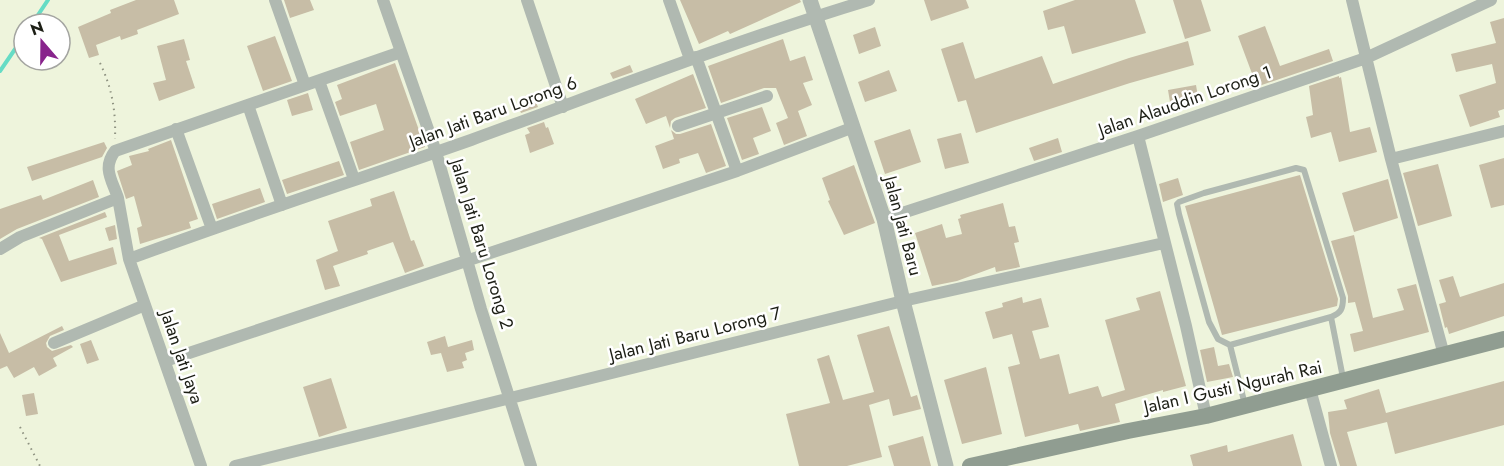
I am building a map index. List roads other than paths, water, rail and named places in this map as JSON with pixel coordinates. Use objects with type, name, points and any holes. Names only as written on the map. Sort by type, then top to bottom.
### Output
[{"type":"main road","name":"Jalan I Gusti Ngurah Rai","points":[[970,466],[1206,416],[1504,339]]},
{"type":"street","points":[[275,0],[305,86]]},
{"type":"street","name":"Jalan Jati Baru Lorong 2","points":[[383,0],[436,152],[481,309],[531,466]]},
{"type":"street","points":[[527,0],[563,106]]},
{"type":"street","points":[[669,0],[716,113],[737,171]]},
{"type":"street","name":"Jalan Jati Baru","points":[[810,0],[884,219],[946,466]]},
{"type":"street","name":"Jalan Jati Baru Lorong 6","points":[[129,259],[436,152],[693,58],[869,0]]},
{"type":"street","points":[[1352,0],[1391,159],[1444,355]]},
{"type":"street","name":"Jalan Alauddin Lorong 1","points":[[884,219],[1366,58],[1491,0]]},
{"type":"street","points":[[212,229],[177,129],[401,52]]},
{"type":"street","points":[[319,81],[354,179]]},
{"type":"street","points":[[678,126],[767,96]]},
{"type":"street","points":[[248,105],[282,205]]},
{"type":"street","points":[[165,361],[737,171],[854,127]]},
{"type":"street","name":"Jalan Jati Jaya","points":[[177,129],[114,151],[108,161],[108,168],[118,198],[129,259],[201,466]]},
{"type":"street","points":[[1391,159],[1504,131]]},
{"type":"street","points":[[1138,136],[1186,326],[1206,416]]},
{"type":"street","points":[[0,249],[38,230],[118,198]]},
{"type":"street","name":"Jalan Jati Baru Lorong 7","points":[[235,466],[903,301],[1164,243]]},
{"type":"street","points":[[54,343],[145,305]]},
{"type":"street","points":[[1310,389],[1331,466]]},
{"type":"lane","points":[[1296,168],[1304,170],[1343,298],[1340,313],[1331,317],[1230,345],[1218,339],[1209,322],[1177,204],[1183,199],[1296,168]]},
{"type":"lane","points":[[1331,317],[1343,381]]},
{"type":"lane","points":[[1230,345],[1245,406]]},
{"type":"waterway","points":[[40,12],[48,0]]},
{"type":"waterway","points":[[0,71],[12,54]]}]
